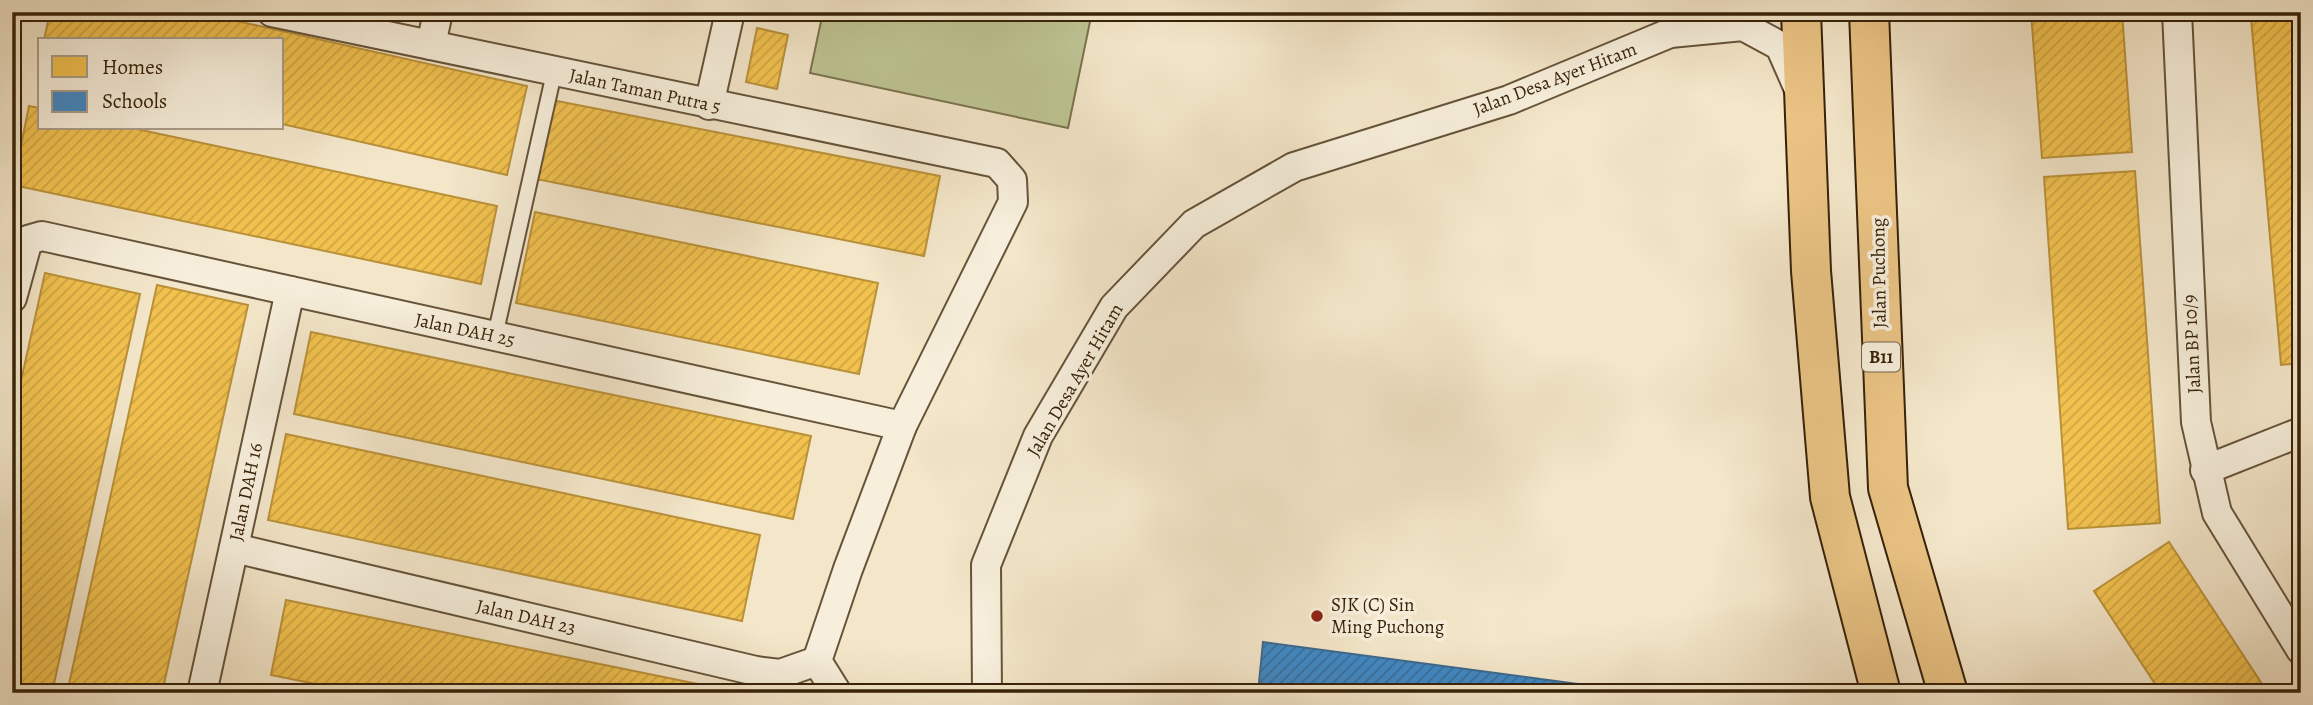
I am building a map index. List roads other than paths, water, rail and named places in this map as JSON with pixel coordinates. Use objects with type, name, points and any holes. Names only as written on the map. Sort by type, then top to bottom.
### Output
[{"type":"main road","points":[[1801,12],[1811,271],[1830,496],[1881,693]]},
{"type":"main road","name":"Jalan Puchong","points":[[1870,12],[1888,488],[1948,693]]},
{"type":"street","name":"Jalan Taman Putra 5","points":[[272,12],[554,73],[997,163],[1012,180],[1013,202],[902,426]]},
{"type":"street","points":[[431,45],[438,12]]},
{"type":"street","points":[[709,105],[730,12]]},
{"type":"street","name":"Jalan Desa Ayer Hitam","points":[[1670,33],[1692,12]]},
{"type":"street","name":"Jalan BP 10/9","points":[[2177,12],[2196,422],[2205,470],[2217,513],[2301,650]]},
{"type":"street","name":"Jalan Desa Ayer Hitam","points":[[987,693],[986,565],[1038,436],[1114,307],[1194,224],[1294,167],[1509,100],[1670,33],[1743,26],[1780,46],[1805,103]]},
{"type":"street","name":"Jalan DAH 25","points":[[12,298],[28,240],[41,236],[902,426]]},
{"type":"street","name":"Jalan DAH 16","points":[[202,693],[290,291]]},
{"type":"street","points":[[837,693],[817,661],[848,569],[902,426]]},
{"type":"street","points":[[2205,470],[2301,432]]},
{"type":"street","name":"Jalan DAH 23","points":[[234,548],[756,671],[780,674],[817,661]]},
{"type":"lane","points":[[495,336],[554,73]]},
{"type":"place","name":"SJK (C) Sin Ming Puchong","points":[[1317,616]]}]
